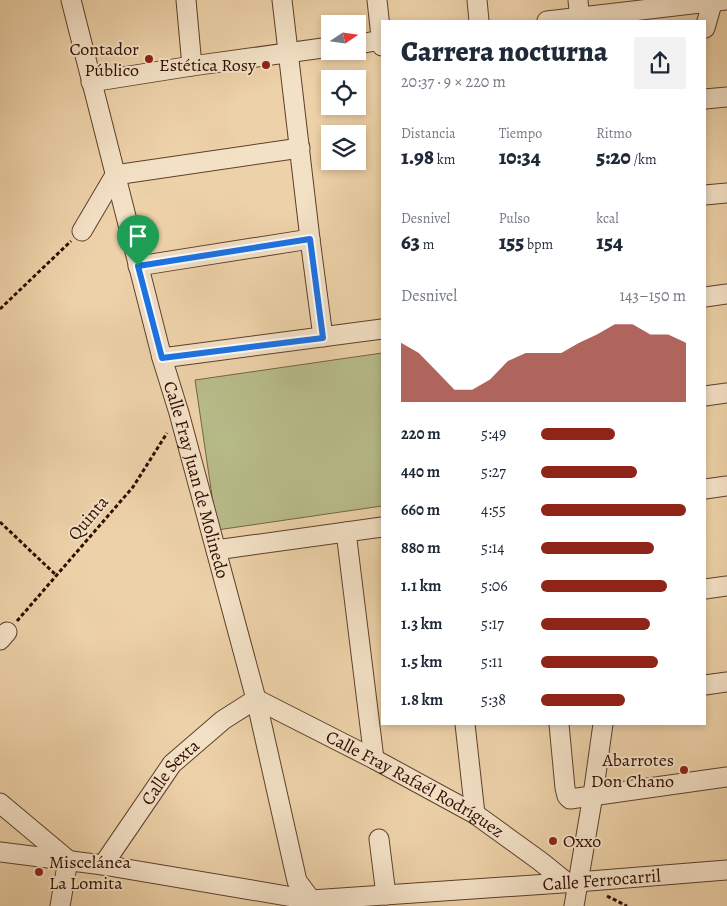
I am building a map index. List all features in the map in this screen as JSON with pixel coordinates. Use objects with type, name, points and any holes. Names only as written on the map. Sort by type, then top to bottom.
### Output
[{"type":"street","name":"Calle Fray Juan de Molinedo","points":[[71,0],[162,358],[179,413],[256,699],[297,881],[311,903]]},
{"type":"street","points":[[186,0],[192,66]]},
{"type":"street","points":[[282,0],[323,338]]},
{"type":"street","points":[[377,0],[381,34]]},
{"type":"street","points":[[477,0],[479,20]]},
{"type":"street","points":[[551,20],[579,13],[718,1]]},
{"type":"street","points":[[706,26],[718,1]]},
{"type":"street","points":[[366,43],[381,42]]},
{"type":"street","points":[[91,82],[321,48]]},
{"type":"street","points":[[706,99],[727,97]]},
{"type":"street","points":[[82,231],[115,175],[300,148]]},
{"type":"street","points":[[706,195],[727,193]]},
{"type":"street","points":[[138,266],[310,239]]},
{"type":"street","points":[[706,297],[727,294]]},
{"type":"street","points":[[162,358],[381,329]]},
{"type":"street","points":[[706,396],[727,393]]},
{"type":"street","points":[[706,489],[727,486]]},
{"type":"street","points":[[216,550],[381,527]]},
{"type":"street","points":[[346,532],[374,759]]},
{"type":"street","points":[[706,589],[727,586]]},
{"type":"street","points":[[706,685],[727,682]]},
{"type":"street","name":"Calle Fray Rafaél Rodríguez","points":[[256,699],[374,759],[475,814],[572,882]]},
{"type":"street","name":"Calle Sexta","points":[[103,864],[172,764],[223,720],[256,699]]},
{"type":"street","points":[[465,725],[475,814]]},
{"type":"street","points":[[559,725],[565,788],[567,796],[570,798],[727,777]]},
{"type":"street","points":[[574,906],[572,882],[593,795],[603,725]]},
{"type":"street","points":[[0,804],[68,860],[60,906]]},
{"type":"street","points":[[379,839],[386,895]]},
{"type":"street","name":"Calle Ferrocarril","points":[[0,852],[103,864],[311,903],[386,895],[727,870]]},
{"type":"path","points":[[0,309],[82,231]]},
{"type":"path","name":"Quinta","points":[[4,636],[133,487],[179,413]]},
{"type":"path","points":[[0,522],[57,576]]},
{"type":"green space","points":[[381,353],[381,506],[217,530],[195,380]]},
{"type":"place","name":"Contador Público","points":[[149,59]]},
{"type":"place","name":"Estética Rosy","points":[[266,65]]},
{"type":"place","name":"Abarrotes Don Chano","points":[[684,770]]},
{"type":"place","name":"Oxxo","points":[[553,841]]},
{"type":"place","name":"Miscelánea La Lomita","points":[[39,872]]},
{"type":"route","points":[[310,239],[323,338],[162,358],[138,266],[310,239]]}]
